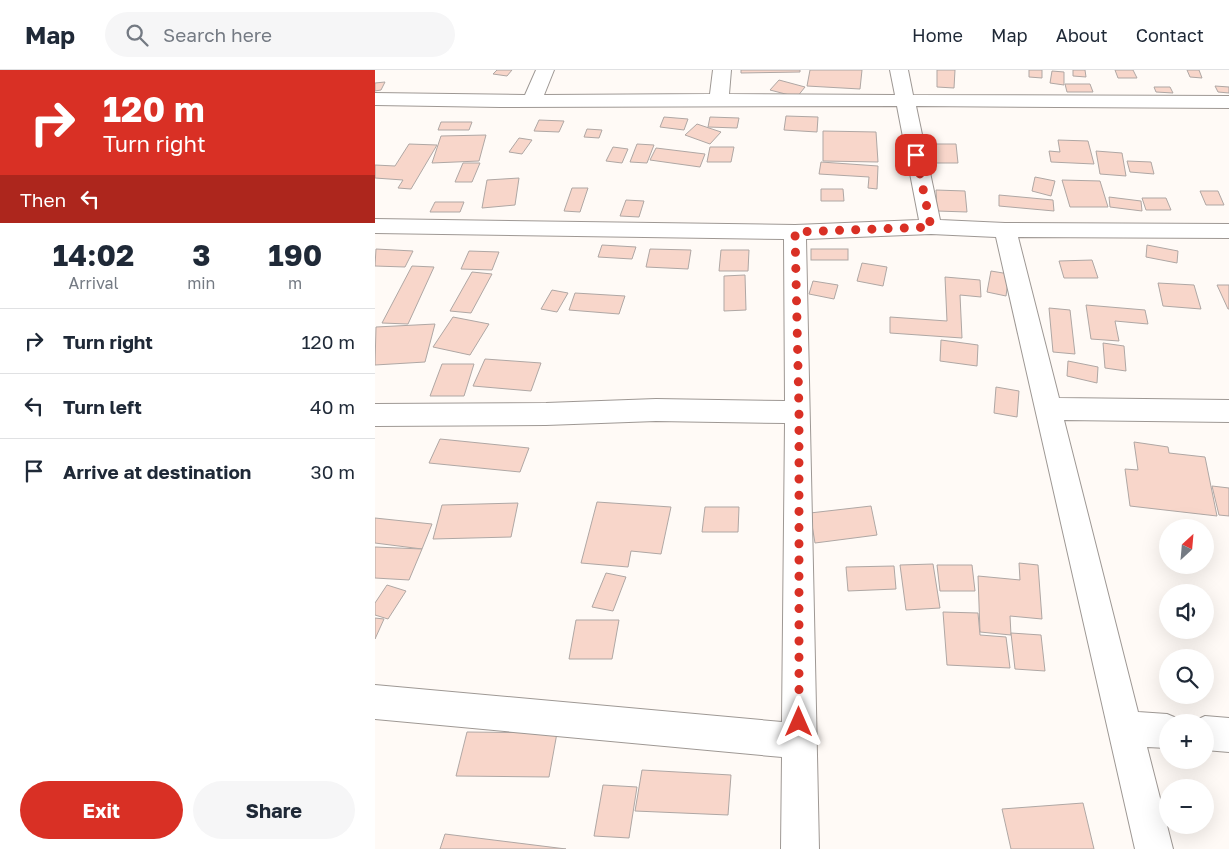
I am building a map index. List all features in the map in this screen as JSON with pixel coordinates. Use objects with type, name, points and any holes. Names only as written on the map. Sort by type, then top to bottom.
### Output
[{"type":"street","points":[[532,100],[545,70]]},
{"type":"street","points":[[719,100],[722,70]]},
{"type":"street","points":[[899,70],[931,227]]},
{"type":"street","points":[[375,99],[1229,102]]},
{"type":"street","points":[[375,226],[795,232],[931,227],[1005,230],[1229,231]]},
{"type":"street","points":[[1005,230],[1153,849]]},
{"type":"street","points":[[795,232],[799,412],[800,849]]},
{"type":"street","points":[[1048,409],[1229,411]]},
{"type":"street","points":[[375,415],[546,414],[656,410],[799,412]]},
{"type":"street","points":[[375,702],[799,741]]},
{"type":"street","points":[[1125,728],[1159,730]]},
{"type":"street","points":[[1214,734],[1229,735]]},
{"type":"building","points":[[497,70],[512,70],[507,76],[493,74]]},
{"type":"building","points":[[741,70],[800,70],[800,72],[741,73]]},
{"type":"building","points":[[810,70],[862,70],[860,89],[807,86]]},
{"type":"building","points":[[937,70],[955,70],[954,88],[937,87]]},
{"type":"building","points":[[1029,70],[1042,70],[1042,78],[1029,77]]},
{"type":"building","points":[[1073,70],[1085,70],[1086,77],[1073,76]]},
{"type":"building","points":[[1115,70],[1133,70],[1137,78],[1118,78]]},
{"type":"building","points":[[1187,70],[1199,70],[1202,78],[1190,77]]},
{"type":"building","points":[[1052,71],[1064,72],[1064,85],[1050,83]]},
{"type":"building","points":[[779,80],[805,87],[797,97],[770,90]]},
{"type":"building","points":[[385,82],[381,90],[375,91],[375,83]]},
{"type":"building","points":[[1065,84],[1090,84],[1093,92],[1067,92]]},
{"type":"building","points":[[1215,86],[1229,87],[1229,93],[1218,92]]},
{"type":"building","points":[[1154,87],[1170,87],[1173,93],[1156,92]]},
{"type":"building","points":[[786,116],[818,117],[817,132],[784,130]]},
{"type":"building","points":[[664,117],[688,119],[684,130],[660,127]]},
{"type":"building","points":[[710,117],[739,118],[737,128],[708,127]]},
{"type":"building","points":[[539,120],[564,121],[559,132],[534,131]]},
{"type":"building","points":[[441,122],[472,122],[469,130],[438,130]]},
{"type":"building","points":[[697,124],[721,132],[710,144],[685,135]]},
{"type":"building","points":[[587,129],[602,130],[599,138],[584,137]]},
{"type":"building","points":[[823,131],[876,132],[878,162],[823,161]]},
{"type":"building","points":[[486,135],[479,161],[432,163],[441,136]]},
{"type":"building","points":[[519,138],[532,140],[522,154],[509,152]]},
{"type":"building","points":[[1058,140],[1088,141],[1094,164],[1051,162],[1049,151],[1060,152]]},
{"type":"building","points":[[409,144],[437,145],[411,189],[398,188],[403,180],[375,178],[375,165],[395,166]]},
{"type":"building","points":[[637,144],[654,145],[647,163],[630,162]]},
{"type":"building","points":[[927,144],[956,144],[958,163],[929,163]]},
{"type":"building","points":[[613,147],[628,149],[622,163],[606,161]]},
{"type":"building","points":[[710,147],[734,147],[731,162],[707,162]]},
{"type":"building","points":[[656,148],[705,154],[700,167],[650,160]]},
{"type":"building","points":[[1096,151],[1122,153],[1126,176],[1100,174]]},
{"type":"building","points":[[1127,161],[1151,162],[1154,174],[1130,172]]},
{"type":"building","points":[[821,162],[878,166],[877,189],[868,188],[869,177],[819,174]]},
{"type":"building","points":[[463,163],[480,163],[472,182],[455,182]]},
{"type":"building","points":[[1035,177],[1055,181],[1051,196],[1032,191]]},
{"type":"building","points":[[519,178],[515,205],[482,208],[487,180]]},
{"type":"building","points":[[1062,180],[1100,181],[1108,207],[1070,207]]},
{"type":"building","points":[[572,188],[588,188],[580,212],[564,211]]},
{"type":"building","points":[[821,189],[843,189],[844,201],[821,201]]},
{"type":"building","points":[[936,190],[965,191],[967,212],[937,211]]},
{"type":"building","points":[[1200,191],[1218,191],[1224,205],[1206,205]]},
{"type":"building","points":[[999,195],[1053,200],[1054,211],[999,206]]},
{"type":"building","points":[[1109,197],[1141,201],[1142,211],[1110,207]]},
{"type":"building","points":[[1142,198],[1166,198],[1171,210],[1146,210]]},
{"type":"building","points":[[626,200],[644,201],[639,217],[620,216]]},
{"type":"building","points":[[435,202],[464,202],[460,212],[430,212]]},
{"type":"building","points":[[602,245],[636,247],[632,259],[598,257]]},
{"type":"building","points":[[1147,245],[1178,251],[1177,263],[1146,257]]},
{"type":"building","points":[[376,249],[413,251],[405,267],[375,266]]},
{"type":"building","points":[[650,249],[691,250],[688,269],[646,267]]},
{"type":"building","points":[[811,249],[848,249],[848,260],[811,260]]},
{"type":"building","points":[[721,250],[749,250],[748,271],[719,271]]},
{"type":"building","points":[[469,251],[499,252],[492,270],[461,269]]},
{"type":"building","points":[[1092,260],[1098,278],[1064,278],[1059,261]]},
{"type":"building","points":[[862,263],[887,267],[883,286],[857,281]]},
{"type":"building","points":[[412,266],[434,267],[408,324],[382,323]]},
{"type":"building","points":[[991,271],[1009,274],[1006,296],[987,292]]},
{"type":"building","points":[[472,272],[492,274],[471,313],[450,311]]},
{"type":"building","points":[[745,275],[746,310],[724,311],[724,276]]},
{"type":"building","points":[[945,277],[980,280],[981,297],[960,295],[962,338],[890,333],[890,317],[947,321]]},
{"type":"building","points":[[813,281],[838,285],[834,299],[809,294]]},
{"type":"building","points":[[1158,283],[1194,285],[1201,309],[1163,306]]},
{"type":"building","points":[[1217,285],[1229,285],[1229,309],[1228,309]]},
{"type":"building","points":[[552,290],[568,293],[557,312],[541,309]]},
{"type":"building","points":[[575,293],[625,296],[619,314],[569,310]]},
{"type":"building","points":[[1086,305],[1145,310],[1148,324],[1115,321],[1119,341],[1091,339]]},
{"type":"building","points":[[1049,308],[1070,310],[1075,354],[1053,352]]},
{"type":"building","points":[[453,317],[489,324],[470,355],[433,347]]},
{"type":"building","points":[[435,324],[425,362],[375,365],[376,327]]},
{"type":"building","points":[[941,340],[978,345],[977,366],[940,361]]},
{"type":"building","points":[[1103,343],[1124,346],[1126,371],[1105,368]]},
{"type":"building","points":[[485,359],[541,363],[531,391],[473,386]]},
{"type":"building","points":[[1068,361],[1098,367],[1097,383],[1067,376]]},
{"type":"building","points":[[442,364],[474,364],[464,396],[430,396]]},
{"type":"building","points":[[996,387],[1019,391],[1017,417],[994,413]]},
{"type":"building","points":[[440,439],[529,448],[520,472],[429,463]]},
{"type":"building","points":[[1134,442],[1168,447],[1169,453],[1205,457],[1217,516],[1130,506],[1125,469],[1138,470]]},
{"type":"building","points":[[1212,486],[1229,488],[1229,516],[1219,515]]},
{"type":"building","points":[[597,502],[671,507],[661,554],[631,551],[628,567],[581,563]]},
{"type":"building","points":[[518,503],[511,537],[433,539],[442,505]]},
{"type":"building","points":[[871,506],[877,535],[815,543],[810,513]]},
{"type":"building","points":[[705,507],[739,507],[738,532],[702,532]]},
{"type":"building","points":[[375,518],[432,524],[422,549],[375,543]]},
{"type":"building","points":[[375,547],[422,549],[409,580],[375,578]]},
{"type":"building","points":[[1019,563],[1038,565],[1042,619],[1010,616],[1011,635],[980,632],[978,576],[1020,580]]},
{"type":"building","points":[[933,564],[940,608],[906,610],[900,565]]},
{"type":"building","points":[[937,565],[972,565],[975,591],[940,591]]},
{"type":"building","points":[[894,566],[896,589],[848,591],[846,567]]},
{"type":"building","points":[[606,573],[626,577],[613,611],[592,607]]},
{"type":"building","points":[[387,585],[406,591],[388,619],[375,615],[375,603]]},
{"type":"building","points":[[943,612],[978,613],[980,635],[1006,637],[1010,668],[947,665]]},
{"type":"building","points":[[375,618],[384,619],[375,639]]},
{"type":"building","points":[[576,620],[619,620],[612,659],[569,659]]},
{"type":"building","points":[[1011,633],[1041,635],[1045,671],[1015,669]]},
{"type":"building","points":[[467,732],[557,733],[549,777],[456,776]]},
{"type":"building","points":[[642,770],[731,775],[728,815],[635,811]]},
{"type":"building","points":[[603,785],[637,787],[629,838],[594,836]]},
{"type":"building","points":[[1083,803],[1094,849],[1011,849],[1002,809]]},
{"type":"building","points":[[445,834],[566,849],[440,849]]},
{"type":"route","points":[[799,722],[799,412],[795,232],[931,227],[916,155]]}]
